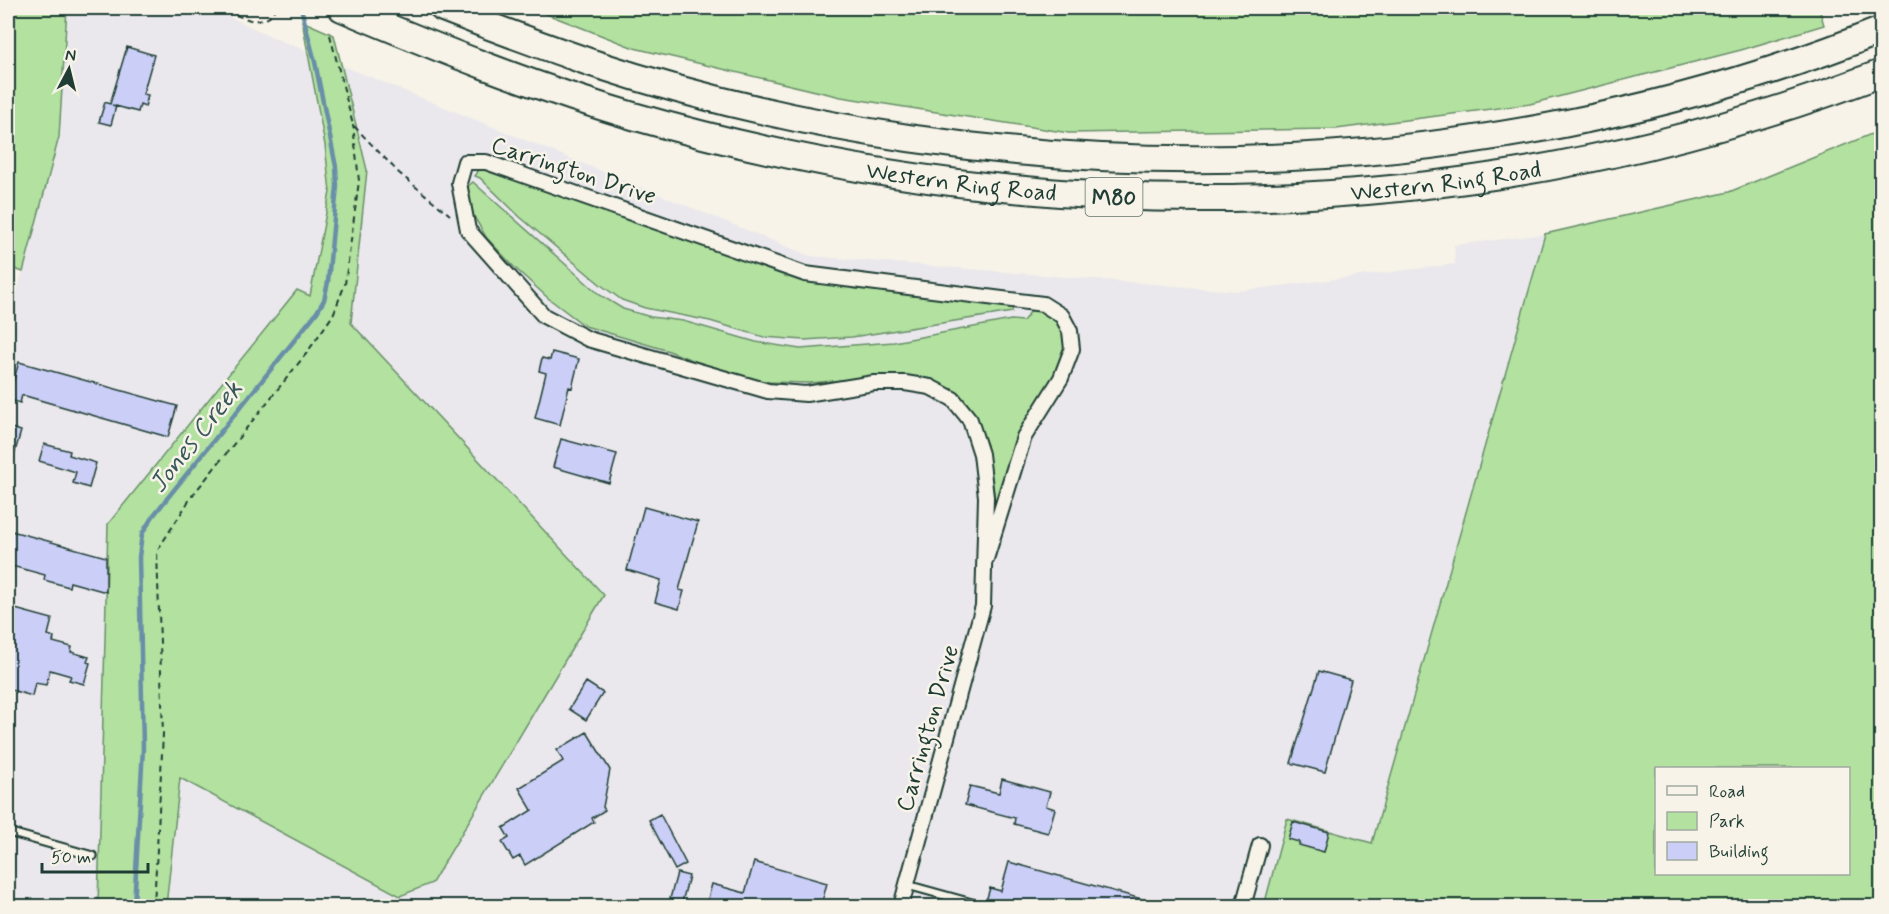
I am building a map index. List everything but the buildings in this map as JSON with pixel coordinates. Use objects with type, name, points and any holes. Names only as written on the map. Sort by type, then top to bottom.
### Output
[{"type":"highway","name":"Western Ring Road","points":[[443,8],[511,35],[600,65],[684,89],[799,117],[971,145],[1156,159],[1331,155],[1439,145],[1543,128],[1630,110],[1729,83],[1824,52],[1881,30]]},
{"type":"highway","name":"Western Ring Road","points":[[350,11],[527,81],[629,115],[714,138],[793,156],[909,177],[1083,196],[1209,199],[1298,196],[1473,180],[1595,158],[1686,136],[1757,115],[1881,73]]},
{"type":"street","name":"Carrington Drive","points":[[901,906],[975,643],[983,606],[986,497],[981,454],[970,420],[953,399],[930,387],[905,383],[874,383],[806,394],[768,391],[588,339],[544,315],[468,230],[459,183],[465,162],[486,162],[805,274],[1043,304],[1062,316],[1070,331],[1072,348],[1061,378],[1024,436],[986,559]]},
{"type":"street","points":[[1243,906],[1260,845]]},
{"type":"lane","points":[[8,832],[93,856]]},
{"type":"lane","points":[[907,885],[983,906]]},
{"type":"path","points":[[216,8],[253,21],[268,18],[276,8]]},
{"type":"path","points":[[1722,8],[1743,8]]},
{"type":"path","points":[[154,906],[162,734],[157,551],[192,496],[306,354],[333,315],[345,284],[359,180],[353,125],[330,35]]},
{"type":"path","points":[[353,125],[399,173],[468,230]]},
{"type":"shaded area","points":[[67,8],[211,8],[277,39],[810,256],[1238,291],[1455,264],[1454,245],[1545,234],[1729,192],[1881,130],[1881,906],[8,906],[8,325],[59,137]]},
{"type":"green space","points":[[8,8],[67,8],[59,137],[23,272],[8,267]]},
{"type":"green space","points":[[531,8],[1819,8],[1824,25],[1741,50],[1530,104],[1336,129],[1069,133],[841,97],[634,48]]},
{"type":"green space","points":[[302,21],[334,35],[367,170],[351,323],[604,595],[432,883],[400,896],[180,778],[166,906],[98,906],[108,524],[297,290],[310,296],[330,192],[325,145]]},
{"type":"green space","points":[[1881,130],[1881,906],[1264,906],[1287,819],[1372,843],[1545,234],[1729,192]]},
{"type":"green space","points":[[480,168],[509,170],[772,264],[1013,301],[1012,312],[852,337],[804,340],[764,337],[710,321],[645,308],[622,300],[601,285],[520,217],[480,178],[475,176]]},
{"type":"green space","points":[[473,182],[600,295],[623,309],[651,317],[683,321],[756,342],[800,349],[894,342],[1011,320],[1023,321],[1035,306],[1062,316],[1072,349],[996,507],[987,445],[978,422],[965,405],[882,377],[809,383],[768,382],[736,377],[669,351],[585,326],[548,298],[486,237],[473,215],[468,198],[468,186]]},
{"type":"waterway","name":"Jones Creek","points":[[134,906],[143,748],[139,557],[142,534],[153,516],[317,312],[324,300],[328,282],[337,186],[336,167],[315,62],[301,8]]}]
